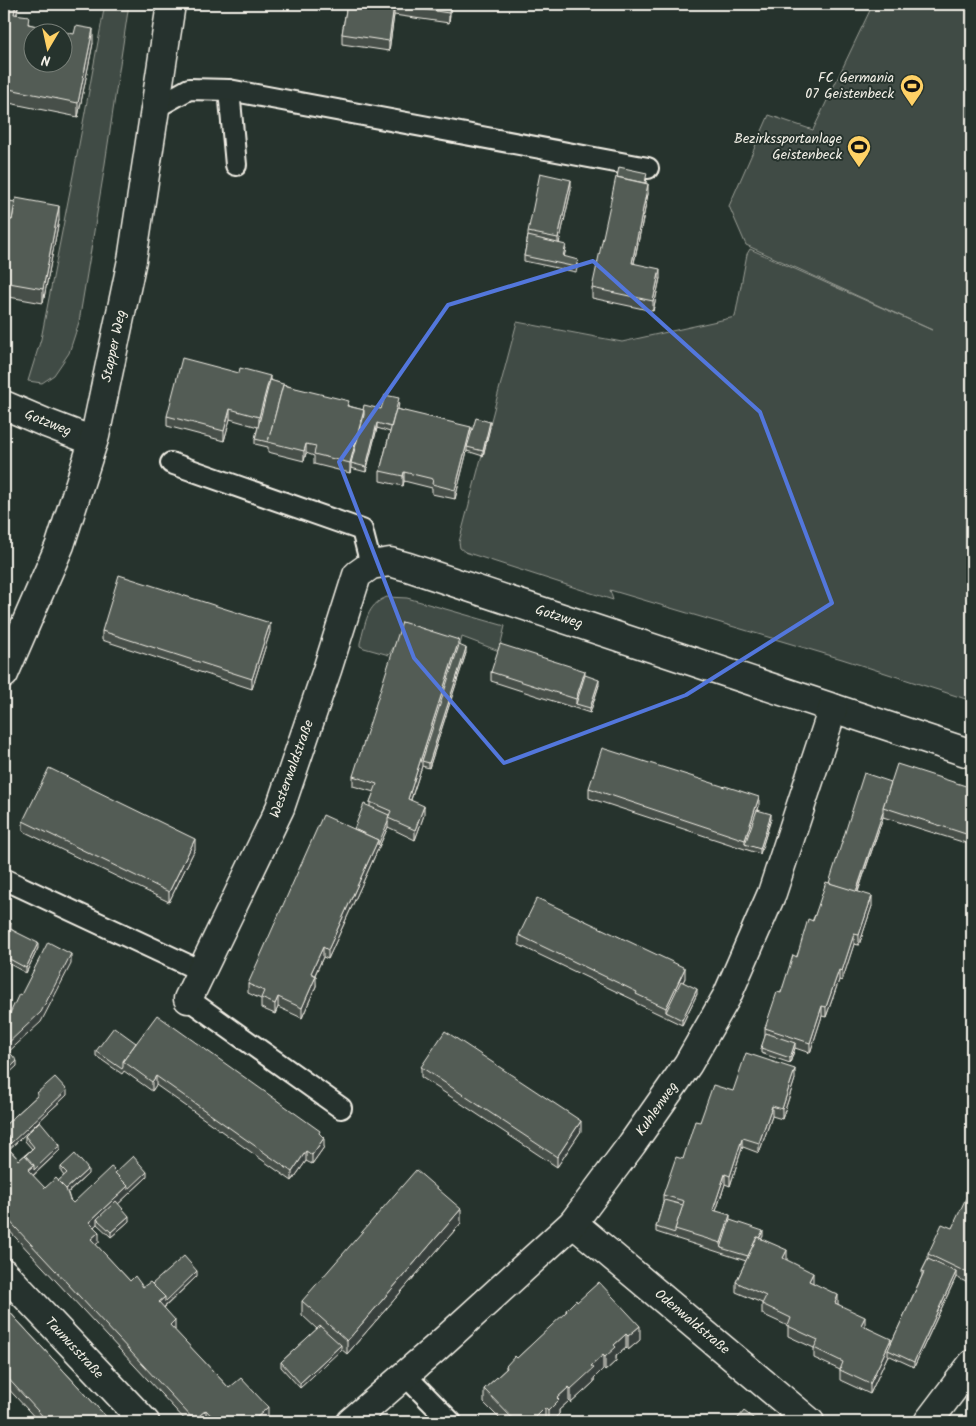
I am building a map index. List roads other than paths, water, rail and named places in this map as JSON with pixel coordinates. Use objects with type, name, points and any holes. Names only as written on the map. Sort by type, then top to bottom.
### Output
[{"type":"street","name":"Stapper Weg","points":[[4,674],[60,545],[95,436],[132,260],[171,4]]},
{"type":"street","name":"Gotzweg","points":[[4,405],[93,441]]},
{"type":"street","name":"Gotzweg","points":[[371,565],[390,562],[408,567],[972,754]]},
{"type":"street","name":"Westerwaldstraße","points":[[188,999],[280,808],[358,576],[371,565]]},
{"type":"street","name":"Kuhlenweg","points":[[351,1422],[574,1223],[688,1064],[728,996],[772,893],[833,708]]},
{"type":"street","name":"Odenwaldstraße","points":[[574,1223],[810,1422]]},
{"type":"street","name":"Taunusstraße","points":[[4,1273],[144,1422]]},
{"type":"street","points":[[928,1422],[972,1364]]},
{"type":"lane","points":[[155,108],[189,89],[230,90],[648,168]]},
{"type":"lane","points":[[230,90],[236,165]]},
{"type":"lane","points":[[171,464],[362,530],[371,565]]},
{"type":"lane","points":[[4,879],[201,971]]},
{"type":"lane","name":"Westerwaldstraße","points":[[188,999],[341,1108]]},
{"type":"lane","points":[[405,1375],[451,1422]]},
{"type":"place","name":"FC Germania 07 Geistenbeck","points":[[912,107]]},
{"type":"place","name":"Bezirkssportanlage Geistenbeck","points":[[859,168]]}]
